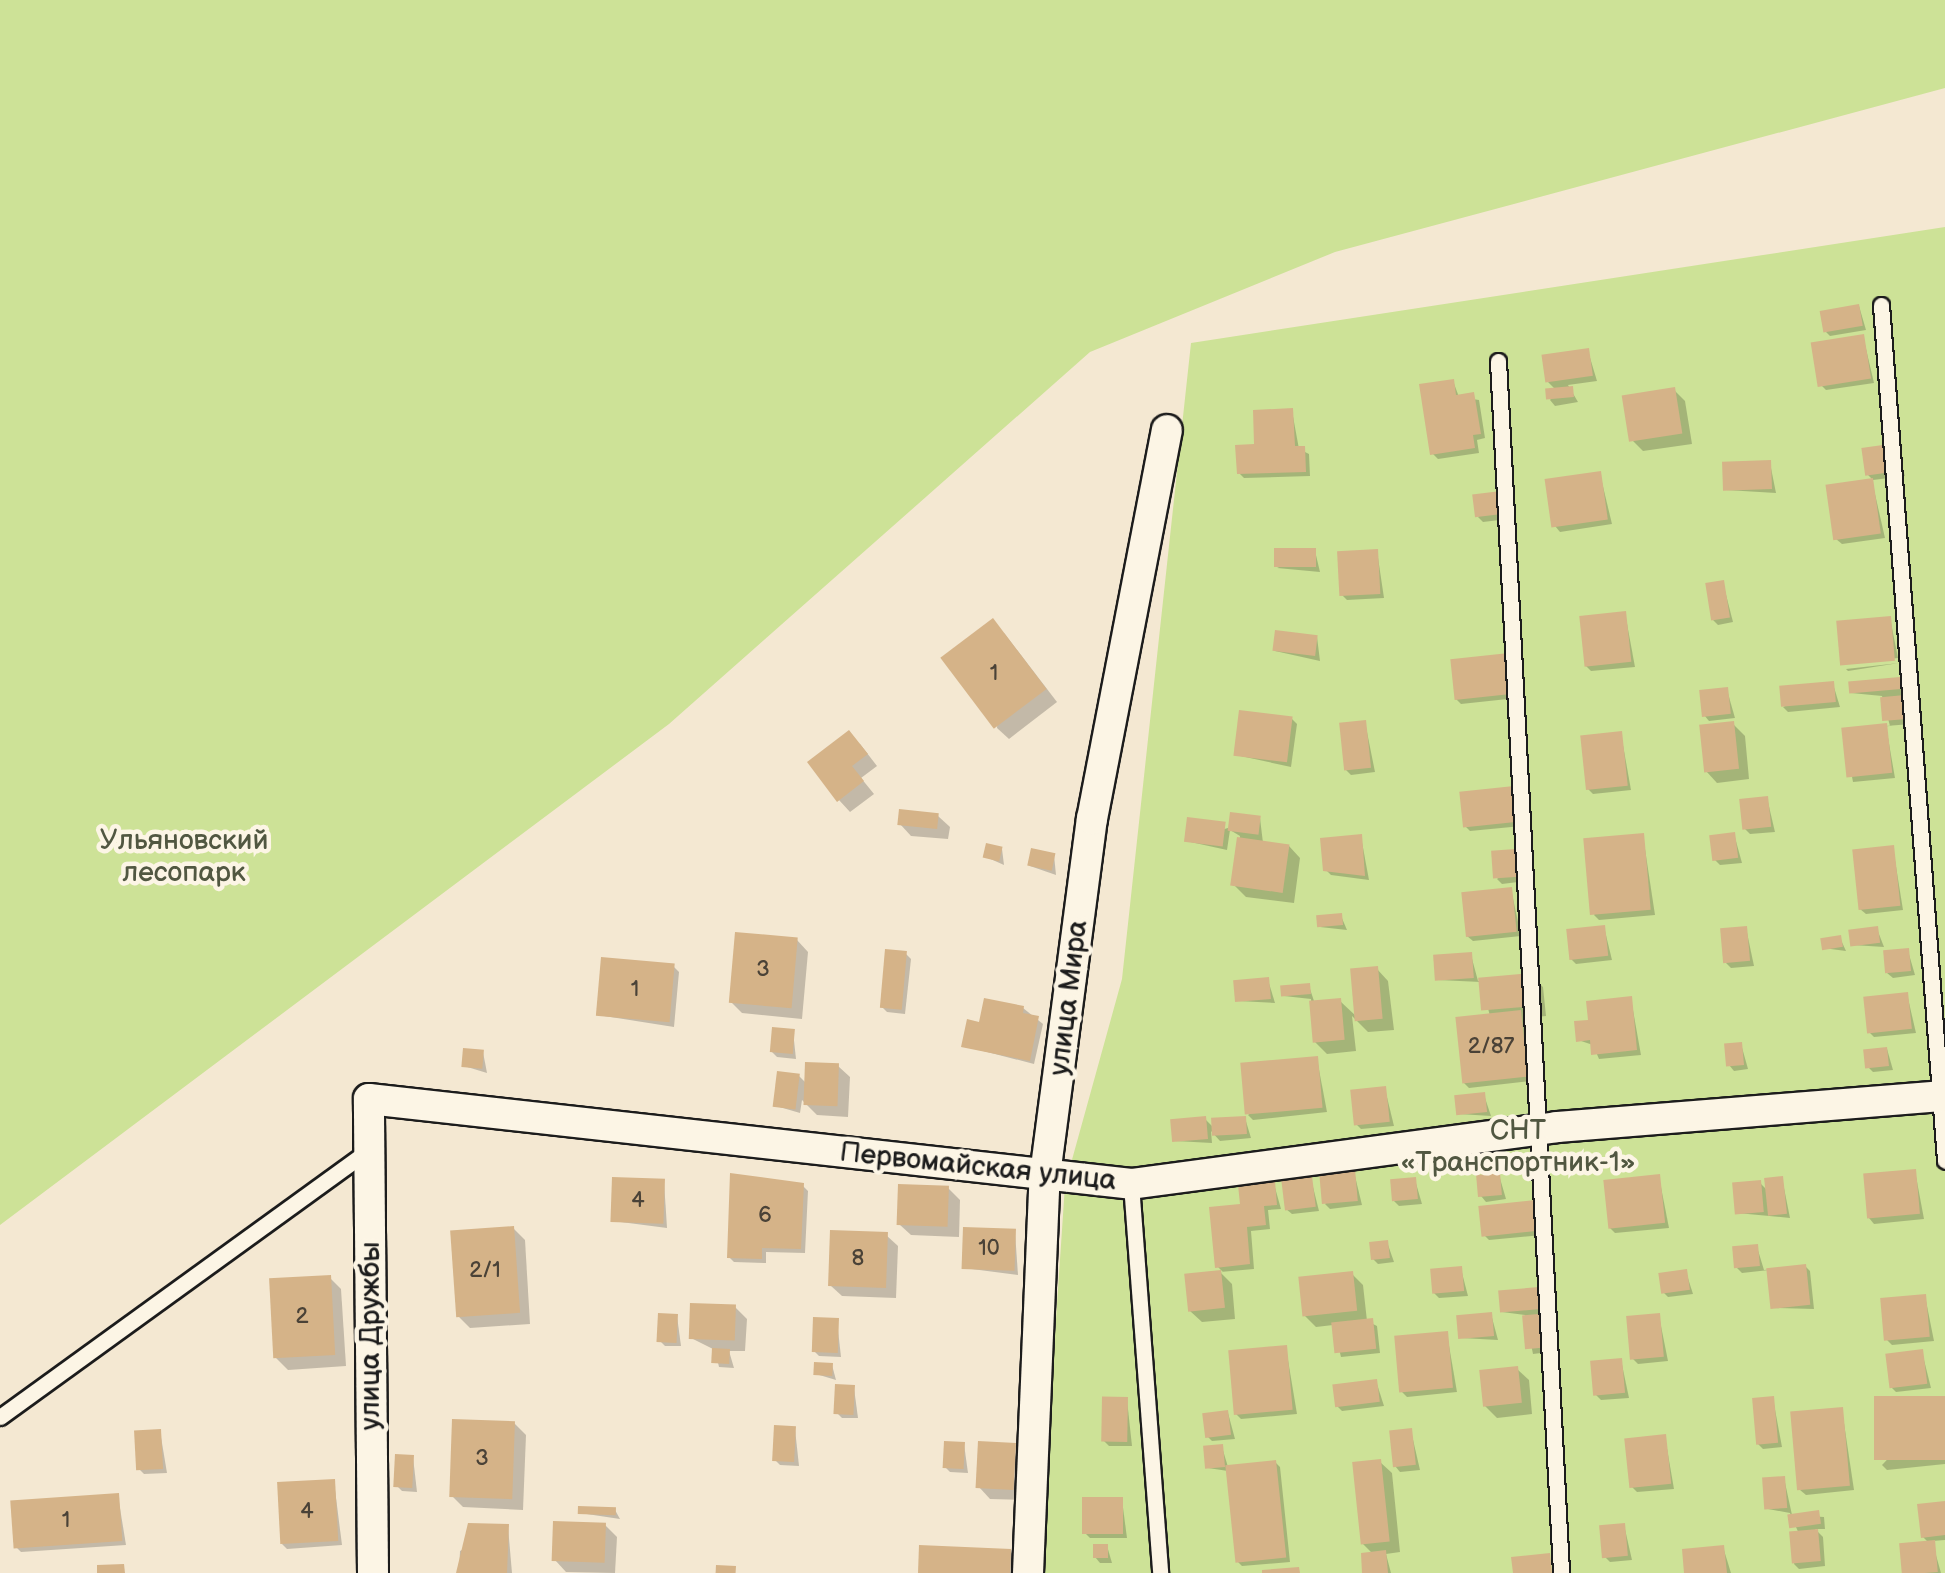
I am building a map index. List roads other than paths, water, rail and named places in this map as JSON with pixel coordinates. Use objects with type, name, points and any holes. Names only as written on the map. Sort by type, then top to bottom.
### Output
[{"type":"street","name":"улица Мира","points":[[1028,1573],[1046,1175],[1092,819],[1167,430]]},
{"type":"street","name":"Первомайская улица","points":[[369,1099],[1131,1184],[1538,1130],[1943,1096]]},
{"type":"street","name":"улица Дружбы","points":[[369,1099],[373,1573]]},
{"type":"lane","points":[[1881,305],[1945,1161]]},
{"type":"lane","points":[[1498,362],[1561,1573]]},
{"type":"lane","points":[[0,1416],[370,1149]]},
{"type":"lane","points":[[1131,1184],[1160,1573]]},
{"type":"park label","name":"Ульяновский лесопарк","points":[[184,857]]},
{"type":"park label","name":"СНТ «Транспортник-1»","points":[[1518,1147]]}]
